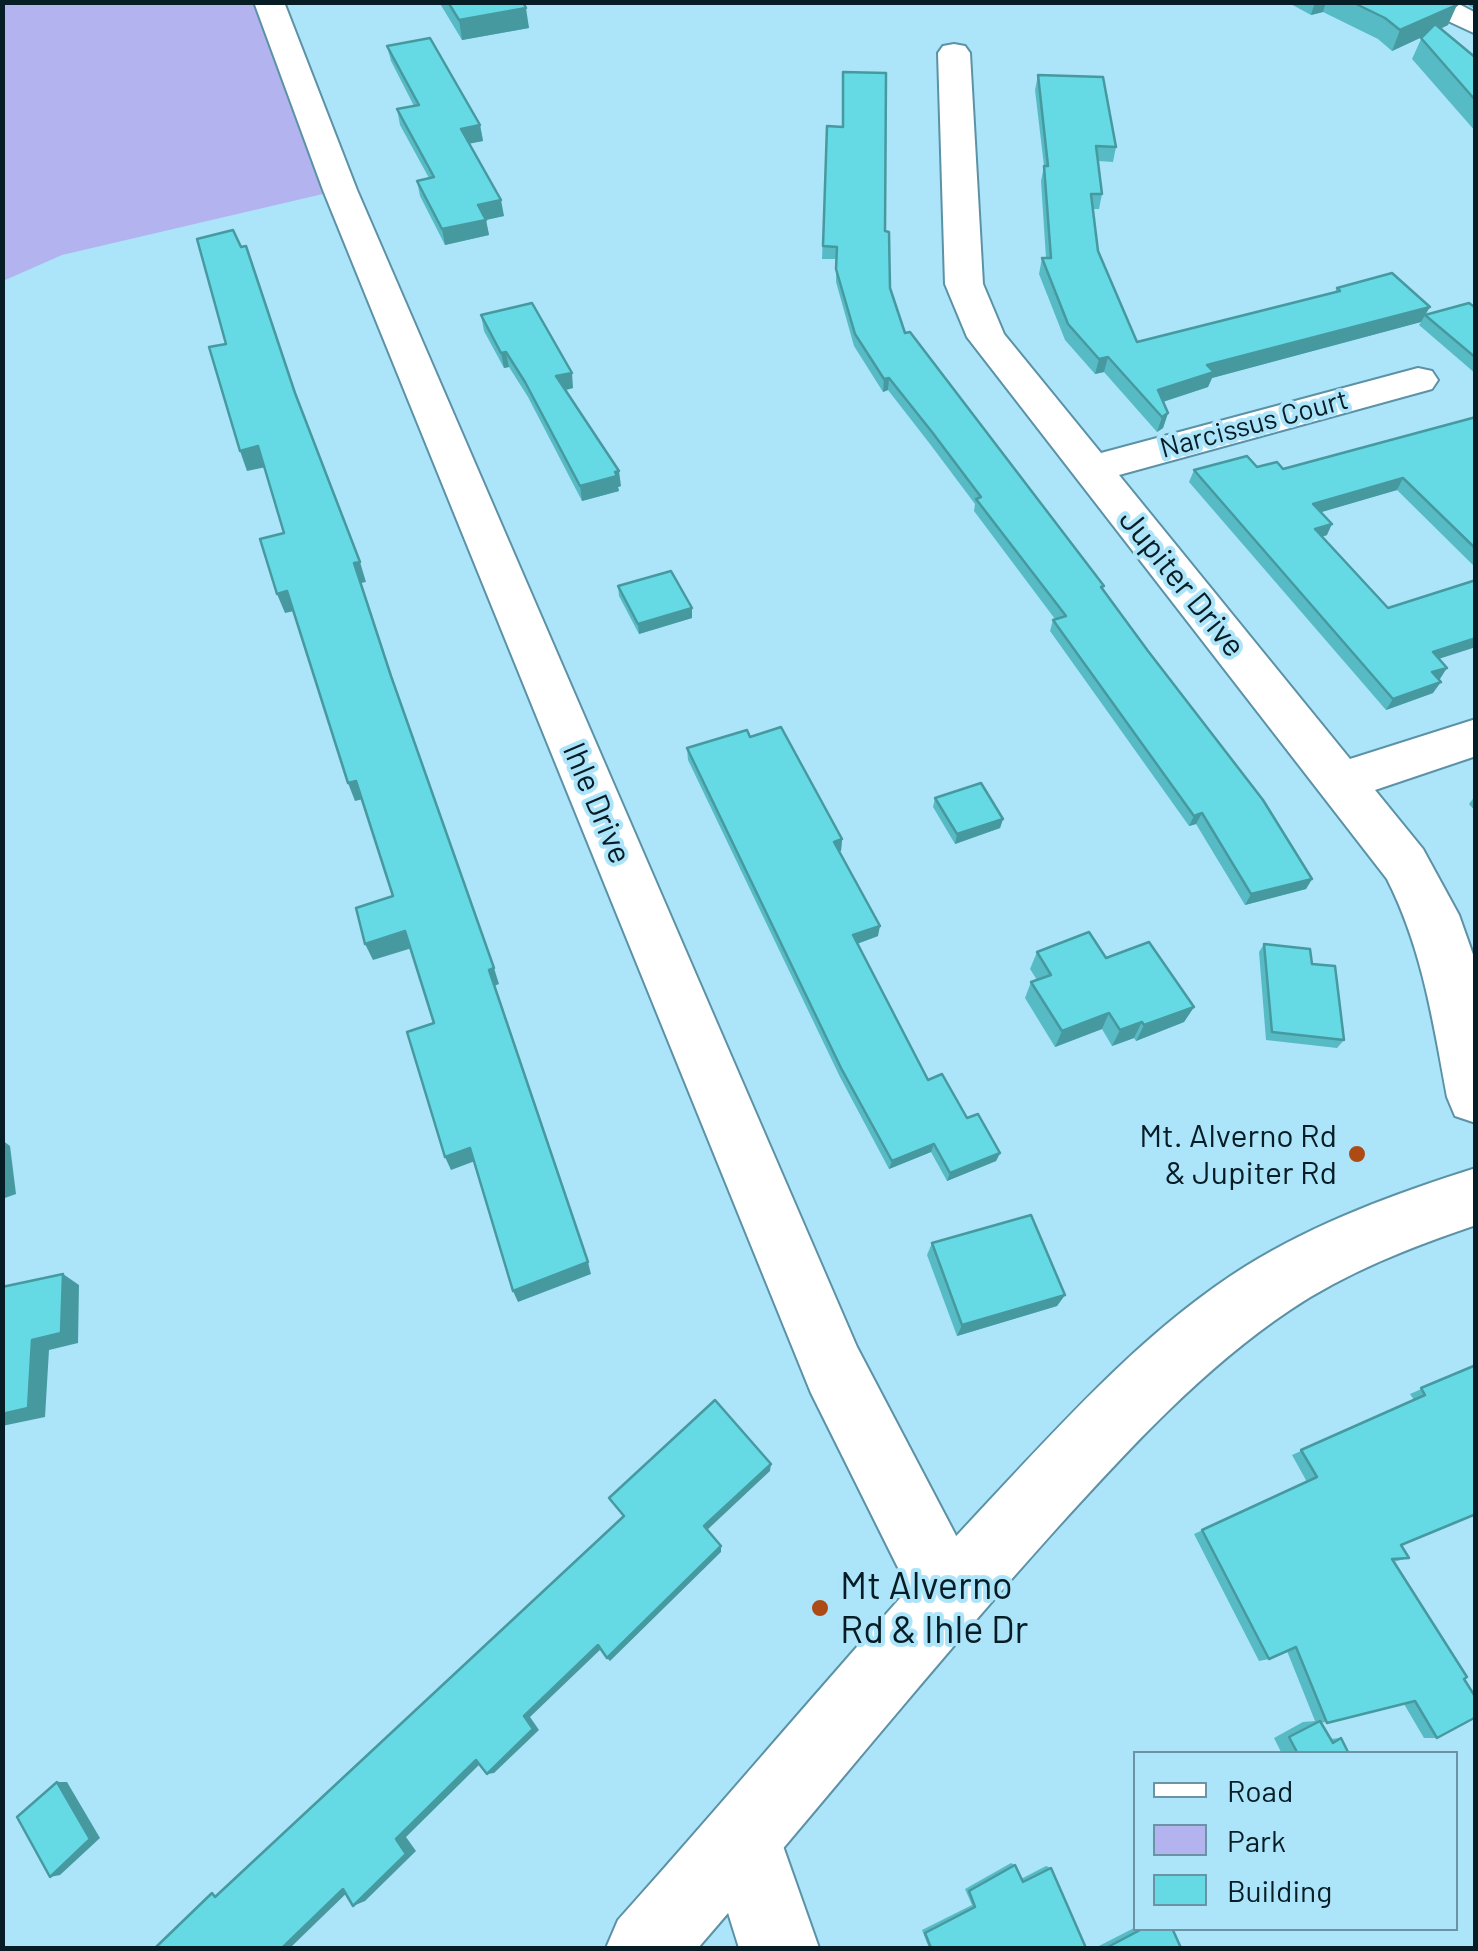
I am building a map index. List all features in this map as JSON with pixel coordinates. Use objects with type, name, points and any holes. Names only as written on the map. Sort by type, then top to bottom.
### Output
[{"type":"street","name":"Ihle Drive","points":[[270,2],[340,190],[834,1370],[948,1593]]},
{"type":"street","points":[[1431,2],[1476,25]]},
{"type":"street","name":"Jupiter Drive","points":[[954,53],[964,284],[972,310],[986,336],[1404,864],[1432,915],[1451,971],[1476,1097]]},
{"type":"street","name":"Narcissus Court","points":[[1090,469],[1418,380]]},
{"type":"street","points":[[1342,782],[1476,737]]},
{"type":"street","points":[[646,1948],[744,1839],[948,1593],[1150,1380],[1245,1304],[1326,1256],[1410,1218],[1476,1196]]},
{"type":"street","points":[[744,1839],[780,1948]]},
{"type":"green space","points":[[3,3],[269,3],[340,190],[62,255],[3,281]]},
{"type":"building","points":[[448,2],[523,2],[526,8],[459,20]]},
{"type":"building","points":[[1352,2],[1451,2],[1457,5],[1400,30]]},
{"type":"building","points":[[1435,24],[1476,58],[1476,101],[1421,38]]},
{"type":"building","points":[[430,38],[480,125],[461,129],[501,200],[478,205],[486,220],[442,229],[417,181],[434,177],[397,109],[419,105],[387,46]]},
{"type":"building","points":[[843,72],[886,73],[885,231],[889,232],[890,288],[905,333],[910,332],[1104,586],[1101,587],[1148,651],[1263,800],[1312,879],[1251,894],[1202,813],[1194,816],[1053,620],[1066,616],[976,499],[981,497],[932,432],[889,378],[884,379],[855,334],[836,269],[837,247],[823,246],[827,126],[843,127]]},
{"type":"building","points":[[1038,75],[1103,77],[1116,147],[1096,146],[1102,194],[1091,194],[1098,251],[1137,342],[1340,291],[1337,288],[1392,273],[1430,307],[1207,365],[1214,372],[1158,390],[1168,413],[1162,417],[1108,357],[1099,359],[1068,324],[1042,258],[1051,258],[1044,166],[1048,166]]},
{"type":"building","points":[[233,230],[241,247],[246,246],[295,393],[360,562],[354,563],[494,968],[489,970],[588,1262],[513,1291],[470,1148],[445,1157],[407,1032],[434,1023],[405,931],[365,944],[356,908],[393,896],[356,781],[348,783],[287,591],[277,594],[260,539],[284,533],[258,446],[240,451],[209,347],[226,344],[197,239]]},
{"type":"building","points":[[532,303],[572,373],[556,376],[619,471],[615,472],[617,476],[580,486],[525,382],[506,352],[501,353],[481,315]]},
{"type":"building","points":[[1469,303],[1476,308],[1476,358],[1425,315]]},
{"type":"building","points":[[1476,417],[1476,549],[1403,478],[1313,504],[1332,524],[1315,529],[1388,608],[1476,580],[1476,638],[1433,652],[1447,668],[1432,672],[1441,682],[1393,699],[1194,470],[1247,456],[1257,467],[1277,462],[1283,469]]},
{"type":"building","points":[[671,571],[692,608],[638,624],[618,586]]},
{"type":"building","points":[[781,727],[842,839],[834,842],[880,926],[853,935],[928,1080],[942,1074],[967,1118],[978,1114],[1000,1153],[950,1173],[934,1144],[892,1161],[841,1068],[687,748],[747,730],[750,737]]},
{"type":"building","points":[[981,783],[1003,819],[957,834],[935,798]]},
{"type":"building","points":[[1089,932],[1106,958],[1149,942],[1194,1007],[1120,1030],[1109,1013],[1062,1031],[1031,982],[1051,975],[1037,952]]},
{"type":"building","points":[[1264,944],[1310,949],[1312,964],[1335,966],[1344,1040],[1272,1032]]},
{"type":"building","points":[[1031,1215],[1065,1295],[962,1325],[932,1243]]},
{"type":"building","points":[[63,1274],[61,1333],[32,1340],[28,1408],[2,1414],[2,1287]]},
{"type":"building","points":[[1476,1365],[1476,1514],[1401,1545],[1409,1558],[1392,1559],[1467,1677],[1464,1679],[1476,1698],[1476,1717],[1437,1738],[1415,1701],[1327,1723],[1296,1647],[1269,1659],[1202,1530],[1317,1477],[1301,1450],[1425,1395],[1421,1388]]},
{"type":"building","points":[[715,1400],[771,1464],[704,1526],[721,1546],[607,1658],[598,1645],[524,1716],[533,1729],[487,1774],[476,1760],[396,1839],[406,1854],[353,1906],[343,1889],[282,1948],[155,1948],[212,1893],[215,1897],[624,1516],[609,1498]]},
{"type":"building","points":[[1320,1721],[1333,1743],[1341,1738],[1348,1751],[1296,1751],[1289,1737]]},
{"type":"building","points":[[57,1782],[90,1839],[50,1877],[17,1817]]},
{"type":"building","points":[[1015,1865],[1023,1882],[1051,1868],[1086,1948],[931,1948],[925,1933],[975,1907],[969,1891]]},
{"type":"building","points":[[1138,1931],[1173,1931],[1181,1948],[1106,1948]]},
{"type":"place","name":"Mt. Alverno Rd & Jupiter Rd","points":[[1357,1154]]},
{"type":"place","name":"Mt Alverno Rd & Ihle Dr","points":[[820,1608]]}]
